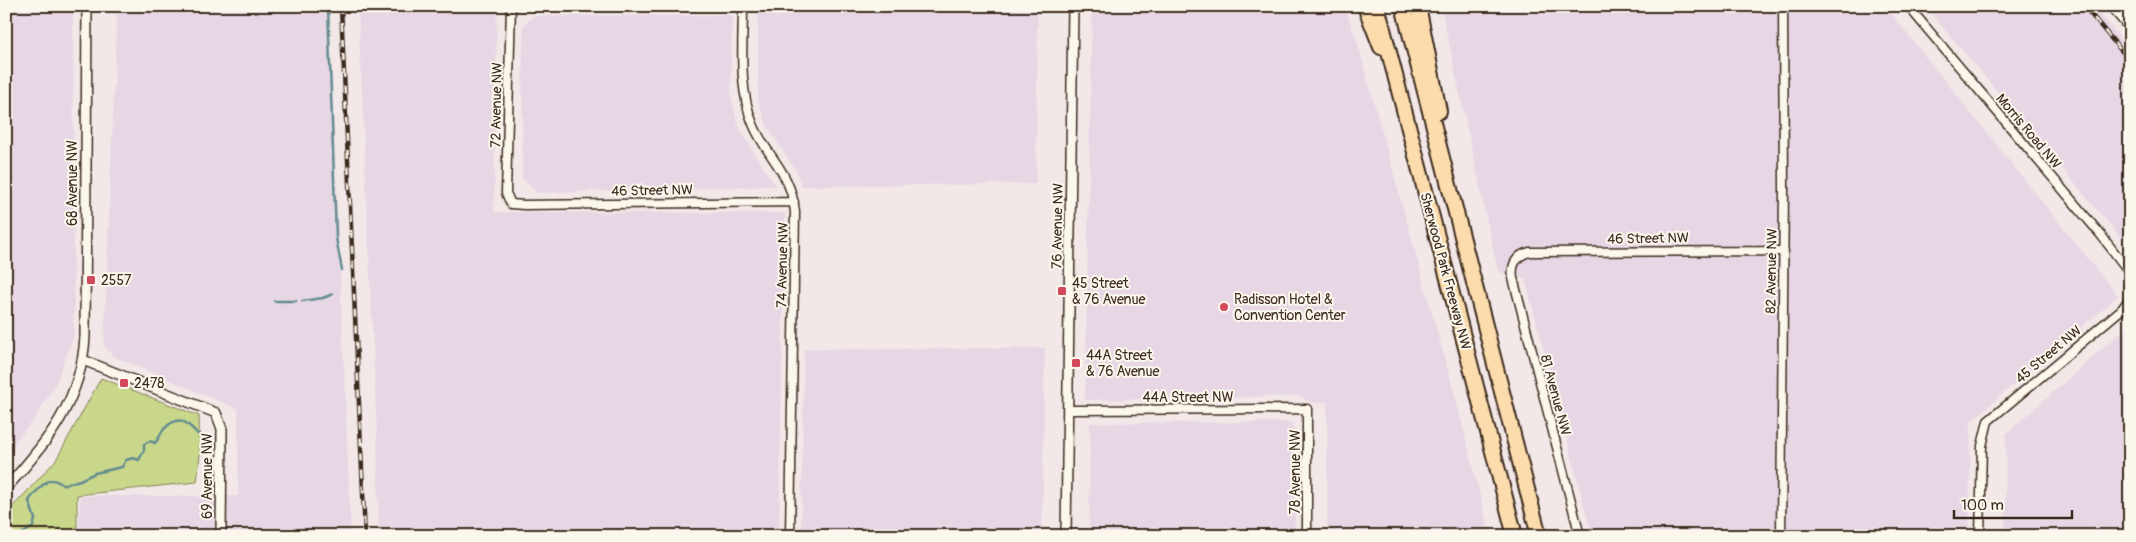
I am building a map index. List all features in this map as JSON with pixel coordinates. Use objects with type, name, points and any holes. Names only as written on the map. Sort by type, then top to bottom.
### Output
[{"type":"highway","points":[[1365,6],[1376,37],[1397,82]]},
{"type":"highway","name":"Sherwood Park Freeway NW","points":[[1378,6],[1515,536]]},
{"type":"highway","name":"Sherwood Park Freeway NW","points":[[1403,6],[1539,536]]},
{"type":"highway","points":[[1418,6],[1440,119],[1439,147]]},
{"type":"street","name":"68 Avenue NW","points":[[6,488],[39,452],[54,430],[73,394],[83,360],[85,336],[86,6]]},
{"type":"street","name":"72 Avenue NW","points":[[511,6],[506,193],[511,204]]},
{"type":"street","name":"74 Avenue NW","points":[[743,6],[744,78],[747,108],[758,136],[788,182],[794,202],[795,251],[790,536]]},
{"type":"street","name":"76 Avenue NW","points":[[1066,536],[1074,6]]},
{"type":"street","name":"82 Avenue NW","points":[[1781,536],[1784,251],[1783,6]]},
{"type":"street","name":"Morris Road NW","points":[[1908,6],[2101,235],[2130,273]]},
{"type":"street","points":[[2111,6],[2130,28]]},
{"type":"street","name":"46 Street NW","points":[[511,204],[524,206],[794,202]]},
{"type":"street","name":"46 Street NW","points":[[1516,261],[1524,253],[1530,252],[1784,251]]},
{"type":"street","name":"81 Avenue NW","points":[[1516,261],[1512,272],[1513,278],[1580,536]]},
{"type":"street","name":"45 Street NW","points":[[1980,536],[1982,446],[1988,421],[2122,309],[2130,298]]},
{"type":"street","name":"69 Avenue NW","points":[[83,360],[212,410],[218,416],[222,429],[221,536]]},
{"type":"street","name":"44A Street NW","points":[[1069,410],[1307,409]]},
{"type":"street","name":"78 Avenue NW","points":[[1307,409],[1307,536]]},
{"type":"shaded area","points":[[6,6],[73,6],[74,335],[56,383],[35,418],[6,453]]},
{"type":"shaded area","points":[[117,6],[329,6],[351,536],[78,536],[80,496],[238,496],[238,409],[113,356],[104,346]]},
{"type":"shaded area","points":[[358,6],[497,6],[494,212],[785,213],[779,536],[379,536],[377,436]]},
{"type":"shaded area","points":[[758,6],[1038,6],[1036,184],[802,186],[796,171],[767,126],[758,101]]},
{"type":"shaded area","points":[[1092,6],[1344,6],[1357,41],[1456,399],[1490,536],[1327,536],[1327,402],[1311,403],[1300,396],[1085,400]]},
{"type":"shaded area","points":[[1441,6],[1885,6],[2118,296],[1971,421],[1969,536],[1592,536],[1525,278],[1498,272]]},
{"type":"shaded area","points":[[1925,6],[2093,6],[2130,49],[2130,249]]},
{"type":"shaded area","points":[[732,15],[731,96],[738,125],[776,186],[537,193],[522,178],[523,26],[533,16]]},
{"type":"shaded area","points":[[2130,324],[2130,536],[2005,536],[2006,434]]},
{"type":"shaded area","points":[[1045,348],[1042,536],[801,536],[804,349]]},
{"type":"shaded area","points":[[1290,422],[1294,429],[1295,536],[1089,536],[1090,423]]},
{"type":"green space","points":[[101,378],[199,416],[200,455],[197,482],[77,495],[77,536],[6,536],[6,514],[56,460]]},
{"type":"waterway","points":[[328,6],[336,238],[342,270]]},
{"type":"waterway","points":[[302,301],[323,298],[333,294]]},
{"type":"waterway","points":[[274,301],[296,301]]},
{"type":"waterway","points":[[18,536],[33,527],[35,519],[29,501],[39,488],[49,480],[55,480],[64,485],[95,473],[122,467],[126,460],[133,458],[139,460],[144,450],[144,444],[150,441],[155,443],[164,429],[175,421],[184,422],[200,436]]},
{"type":"railway","points":[[341,6],[365,536]]},
{"type":"railway","points":[[2084,6],[2130,61]]},
{"type":"place","name":"2557","points":[[91,280]]},
{"type":"place","name":"45 Street & 76 Avenue","points":[[1062,291]]},
{"type":"place","name":"Radisson Hotel & Convention Center","points":[[1224,307]]},
{"type":"place","name":"44A Street & 76 Avenue","points":[[1076,363]]},
{"type":"place","name":"2478","points":[[124,383]]}]
